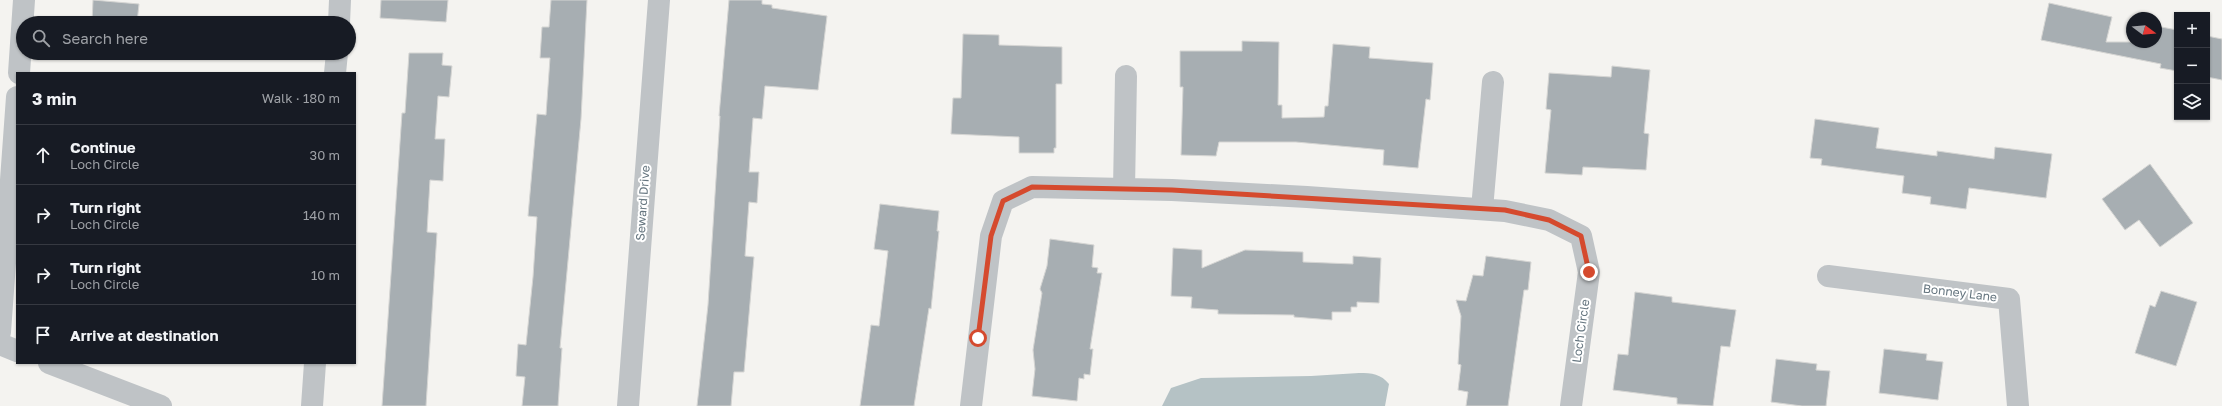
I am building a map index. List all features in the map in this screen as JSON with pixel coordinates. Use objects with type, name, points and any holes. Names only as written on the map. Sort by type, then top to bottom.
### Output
[{"type":"street","points":[[23,16],[24,0]]},
{"type":"street","points":[[339,16],[340,0]]},
{"type":"street","name":"Seward Drive","points":[[628,406],[659,0]]},
{"type":"street","points":[[19,72],[20,60]]},
{"type":"street","points":[[335,72],[336,60]]},
{"type":"street","points":[[1124,189],[1126,76]]},
{"type":"street","points":[[1482,209],[1493,82]]},
{"type":"street","points":[[0,332],[16,111]]},
{"type":"street","name":"Loch Circle","points":[[971,406],[991,236],[1003,201],[1032,187],[1124,189],[1283,196],[1505,210],[1549,220],[1581,236],[1589,272],[1571,406]]},
{"type":"street","name":"Bonney Lane","points":[[1828,276],[2009,299],[2018,406]]},
{"type":"street","points":[[0,344],[16,351]]},
{"type":"street","points":[[52,364],[161,406]]},
{"type":"street","points":[[312,406],[315,364]]},
{"type":"shaded area","points":[[1359,373],[1376,375],[1383,378],[1389,384],[1385,406],[1162,406],[1171,388],[1201,378],[1311,376]]},
{"type":"building","points":[[93,0],[139,4],[138,16],[92,16]]},
{"type":"building","points":[[381,0],[448,0],[446,22],[380,18]]},
{"type":"building","points":[[551,0],[587,0],[581,119],[560,348],[562,348],[558,406],[522,406],[525,377],[516,376],[518,344],[526,345],[533,277],[537,217],[528,216],[537,114],[546,115],[550,58],[540,58],[542,27],[549,27]]},
{"type":"building","points":[[729,0],[762,0],[762,4],[772,5],[772,8],[827,16],[818,90],[765,86],[762,119],[753,118],[749,172],[759,172],[757,203],[749,202],[745,256],[754,257],[744,372],[734,372],[731,406],[697,406],[708,305],[719,116]]},
{"type":"building","points":[[2049,3],[2112,17],[2106,42],[2126,42],[2126,48],[2162,48],[2162,27],[2174,29],[2174,70],[2160,68],[2161,64],[2041,40]]},
{"type":"building","points":[[963,34],[999,35],[999,45],[1062,47],[1062,84],[1056,84],[1056,148],[1054,148],[1054,153],[1019,153],[1019,137],[951,134],[953,98],[961,98]]},
{"type":"building","points":[[2210,37],[2222,39],[2222,80],[2210,78]]},
{"type":"building","points":[[1242,41],[1279,42],[1278,105],[1282,105],[1282,118],[1324,117],[1325,106],[1328,106],[1333,44],[1370,47],[1369,58],[1433,63],[1430,100],[1426,99],[1418,168],[1383,165],[1384,150],[1296,142],[1219,142],[1216,156],[1181,155],[1183,87],[1180,87],[1180,51],[1242,51]]},
{"type":"building","points":[[409,53],[443,53],[442,65],[452,66],[449,97],[438,96],[435,139],[445,139],[443,181],[430,180],[427,232],[437,233],[426,406],[382,406],[402,113],[405,113]]},
{"type":"building","points":[[1612,66],[1650,70],[1644,133],[1649,134],[1646,170],[1583,167],[1582,175],[1545,173],[1551,110],[1546,109],[1549,73],[1611,77]]},
{"type":"building","points":[[1815,119],[1879,128],[1876,148],[1937,156],[1937,151],[1994,159],[1995,147],[2052,154],[2046,198],[1969,188],[1966,209],[1930,204],[1931,197],[1902,193],[1904,176],[1821,165],[1822,159],[1810,158]]},
{"type":"building","points":[[2150,164],[2193,223],[2160,247],[2139,220],[2125,230],[2102,199]]},
{"type":"building","points":[[880,204],[939,211],[937,231],[939,231],[931,309],[929,308],[914,406],[860,406],[871,325],[879,326],[888,251],[874,249]]},
{"type":"building","points":[[1050,239],[1094,245],[1092,267],[1098,268],[1097,273],[1102,273],[1090,349],[1093,349],[1090,375],[1084,374],[1084,379],[1079,378],[1077,401],[1032,396],[1035,369],[1033,350],[1042,293],[1040,289],[1047,266]]},
{"type":"building","points":[[1173,248],[1202,250],[1202,268],[1245,250],[1303,252],[1303,262],[1353,264],[1353,256],[1381,258],[1379,303],[1357,302],[1357,307],[1351,307],[1351,312],[1332,312],[1332,320],[1294,317],[1294,315],[1218,314],[1218,310],[1191,308],[1192,297],[1171,296]]},
{"type":"building","points":[[1486,256],[1531,262],[1528,290],[1524,290],[1508,406],[1466,406],[1468,392],[1458,390],[1461,365],[1458,364],[1461,316],[1456,300],[1466,301],[1473,275],[1483,276]]},
{"type":"building","points":[[2161,291],[2197,302],[2176,366],[2135,353],[2150,305],[2155,307]]},
{"type":"building","points":[[1635,292],[1672,297],[1672,302],[1736,310],[1730,347],[1721,346],[1713,406],[1677,404],[1677,398],[1613,390],[1618,354],[1628,355]]},
{"type":"building","points":[[1884,349],[1927,354],[1926,360],[1943,362],[1938,400],[1879,393]]},
{"type":"building","points":[[1776,359],[1817,364],[1816,370],[1830,371],[1826,406],[1802,406],[1771,402]]},
{"type":"route","points":[[978,338],[991,236],[1003,201],[1032,187],[1172,190],[1505,210],[1549,220],[1581,236],[1589,272]]}]
